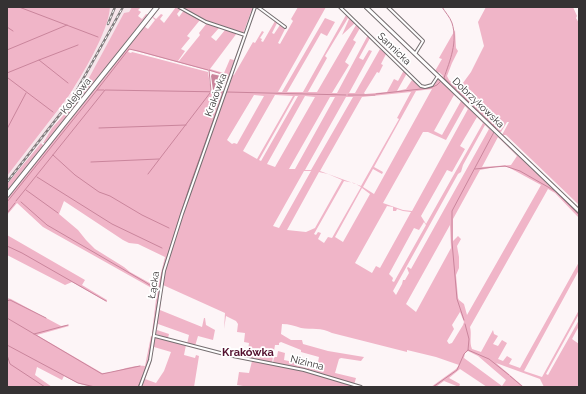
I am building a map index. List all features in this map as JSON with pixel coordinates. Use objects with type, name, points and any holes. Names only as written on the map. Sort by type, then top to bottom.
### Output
[{"type":"main road","name":"Kolejowa","points":[[7,195],[157,7]]},
{"type":"main road","name":"Dobrzykowska","points":[[366,7],[579,211]]},
{"type":"street","points":[[179,7],[208,23],[245,35]]},
{"type":"street","points":[[256,7],[285,27]]},
{"type":"street","name":"Krakówka","points":[[191,187],[256,7]]},
{"type":"street","name":"Sannicka","points":[[340,7],[421,86],[425,87],[432,85],[438,76]]},
{"type":"street","points":[[388,7],[423,41],[415,54]]},
{"type":"street","name":"Łącka","points":[[140,387],[149,365],[155,336],[163,273],[191,187]]},
{"type":"street","name":"Nizinna","points":[[155,336],[228,355],[300,369],[361,387]]},
{"type":"shaded area","points":[[7,7],[110,7],[100,41],[80,78],[68,97],[7,176]]},
{"type":"shaded area","points":[[110,7],[132,7],[129,12],[124,14],[77,100],[58,119],[42,143],[33,151],[7,184],[7,176],[74,88],[103,33]]},
{"type":"shaded area","points":[[132,7],[141,7],[138,10],[141,12],[138,16],[142,19],[146,14],[149,15],[52,136],[45,143],[43,143],[52,128],[77,100],[124,13],[129,12]]},
{"type":"shaded area","points":[[176,7],[181,9],[177,14],[179,17],[184,10],[200,20],[187,36],[190,38],[181,49],[185,51],[178,61],[200,35],[199,33],[207,23],[219,28],[211,37],[216,41],[225,30],[237,33],[210,69],[224,73],[230,59],[234,60],[244,36],[225,89],[229,77],[225,75],[130,49],[128,52],[208,72],[211,91],[225,92],[185,202],[163,271],[154,333],[152,333],[157,291],[43,227],[17,203],[7,215],[7,198],[151,17],[145,27],[148,29],[155,20],[151,16],[156,10],[157,11],[153,17],[156,19],[161,14],[163,15],[160,19],[164,23]],"holes":[[[64,201],[129,243],[138,244],[165,257],[159,281],[155,286],[130,272],[95,249],[78,230],[59,214]]]},
{"type":"shaded area","points":[[180,7],[253,7],[243,34],[205,20]]},
{"type":"shaded area","points":[[298,7],[326,7],[278,92],[282,92],[325,18],[335,22],[327,36],[321,33],[287,92],[303,92],[346,15],[355,23],[342,35],[349,19],[348,18],[325,56],[327,58],[308,92],[317,92],[356,25],[360,28],[353,40],[356,42],[345,62],[349,65],[332,93],[337,93],[368,35],[370,38],[359,58],[363,60],[369,50],[372,51],[349,93],[355,93],[380,49],[386,54],[381,64],[383,65],[379,73],[377,72],[364,93],[365,94],[387,92],[394,79],[398,81],[404,70],[407,73],[397,91],[406,89],[412,80],[422,87],[432,86],[438,78],[579,213],[579,218],[555,193],[548,189],[470,327],[472,349],[481,352],[493,330],[494,334],[498,336],[493,344],[498,346],[502,340],[507,343],[498,359],[503,361],[507,356],[512,359],[509,364],[520,368],[579,262],[579,270],[524,371],[542,377],[579,310],[579,314],[546,374],[548,375],[579,320],[579,326],[572,339],[579,344],[579,387],[544,387],[540,379],[496,363],[524,387],[487,387],[460,369],[449,378],[460,384],[459,387],[444,381],[437,386],[439,387],[431,387],[456,369],[459,365],[436,357],[407,350],[407,352],[320,329],[301,328],[282,324],[281,334],[291,340],[302,340],[303,344],[328,351],[364,357],[361,361],[339,359],[335,373],[356,378],[354,385],[273,363],[274,357],[277,357],[278,351],[285,353],[284,360],[317,367],[319,357],[301,352],[301,350],[281,342],[279,345],[275,345],[272,363],[247,358],[249,343],[244,342],[245,333],[237,332],[238,324],[236,321],[226,316],[224,329],[225,313],[163,285],[160,310],[202,327],[205,318],[206,325],[215,330],[213,340],[198,336],[195,346],[187,344],[189,335],[158,324],[157,330],[169,334],[168,338],[156,334],[164,274],[231,76],[234,75],[253,42],[255,43],[262,31],[264,32],[260,38],[263,42],[275,21],[277,23],[272,33],[274,34],[280,25],[285,29],[278,43],[280,44],[293,21],[291,19]],"holes":[[[432,89],[374,194],[363,187],[373,169],[382,174],[383,172],[374,167],[416,91]],[[411,92],[397,118],[399,119],[361,186],[356,184],[361,187],[332,238],[328,237],[324,243],[318,239],[321,233],[318,232],[316,235],[314,234],[344,181],[351,182],[320,171],[362,97]],[[254,95],[264,96],[237,144],[232,144],[227,140]],[[275,95],[293,96],[257,159],[243,151]],[[454,95],[461,101],[442,135],[434,131]],[[295,96],[298,96],[261,161],[259,160]],[[305,96],[315,97],[275,167],[267,164]],[[330,97],[335,97],[295,169],[289,169]],[[346,97],[353,97],[311,170],[305,170]],[[465,106],[468,109],[412,211],[403,210],[383,203],[423,132],[428,132],[446,140]],[[477,117],[483,123],[426,224],[421,216],[447,170],[452,172],[465,149],[460,146]],[[485,125],[489,129],[411,269],[408,267],[407,268],[409,273],[405,280],[403,280],[396,295],[393,291],[458,174],[461,172],[463,165]],[[498,137],[517,156],[511,165],[482,167]],[[495,167],[508,167],[541,185],[467,315],[464,304],[458,298],[456,275],[459,268],[459,257],[457,246],[461,239],[458,236],[453,241],[453,219],[480,170]],[[304,171],[311,171],[279,228],[273,226]],[[319,172],[342,180],[315,228],[306,232],[287,230]],[[362,188],[370,194],[343,242],[335,237]],[[387,206],[393,207],[393,211],[396,211],[397,209],[411,212],[380,268],[376,266],[372,273],[355,263]],[[424,222],[426,225],[394,282],[392,281],[393,278],[389,274],[414,228],[419,230]],[[450,225],[451,248],[416,312],[406,304]],[[460,312],[464,322],[463,325],[452,343],[449,344],[447,341],[454,329],[452,325]],[[468,351],[478,356],[506,380],[502,386],[464,358],[465,353]]]},
{"type":"shaded area","points":[[486,7],[573,7],[579,23],[579,205],[506,135],[502,135],[509,122],[507,122],[501,132],[499,132],[440,76],[439,74],[442,77],[443,76],[439,72],[437,74],[435,71],[442,59],[439,58],[455,30],[456,48],[458,51],[447,76],[449,80],[457,87],[460,87],[471,72],[484,46],[478,22]]},
{"type":"shaded area","points":[[212,74],[221,76],[222,78],[227,78],[222,90],[213,90]]},
{"type":"shaded area","points":[[41,143],[44,146],[7,193],[7,184]]},
{"type":"shaded area","points":[[7,235],[85,280],[82,285],[107,300],[107,302],[72,282],[65,285],[7,255]]},
{"type":"shaded area","points":[[7,298],[61,326],[68,325],[69,326],[37,335],[102,373],[113,372],[134,366],[145,366],[151,336],[154,337],[150,359],[139,387],[91,387],[77,383],[64,376],[62,380],[37,367],[35,375],[52,387],[7,387]]},
{"type":"shaded area","points":[[155,337],[186,345],[184,355],[195,358],[196,355],[199,356],[194,387],[141,387],[150,364]],"holes":[[[154,347],[171,352],[164,371],[156,383],[145,379],[150,366]]]},
{"type":"shaded area","points":[[252,361],[315,374],[352,385],[352,387],[243,387],[237,385],[239,372],[249,373]]},
{"type":"waterway","points":[[19,7],[98,37]]},
{"type":"waterway","points":[[442,7],[449,17],[454,30],[454,44],[444,78],[496,128]]},
{"type":"waterway","points":[[7,50],[67,25]]},
{"type":"waterway","points":[[7,27],[13,31]]},
{"type":"waterway","points":[[39,60],[78,45]]},
{"type":"waterway","points":[[104,90],[97,90],[129,49],[208,70]]},
{"type":"waterway","points":[[7,73],[39,60],[68,83]]},
{"type":"waterway","points":[[148,174],[210,93],[209,70],[228,76],[227,83]]},
{"type":"waterway","points":[[8,78],[53,112]]},
{"type":"waterway","points":[[376,94],[430,88],[437,85],[441,81]]},
{"type":"waterway","points":[[7,202],[97,90]]},
{"type":"waterway","points":[[16,201],[105,90],[224,92]]},
{"type":"waterway","points":[[227,92],[346,95]]},
{"type":"waterway","points":[[7,129],[26,93]]},
{"type":"waterway","points":[[153,333],[162,273],[190,185],[223,93]]},
{"type":"waterway","points":[[348,95],[375,95]]},
{"type":"waterway","points":[[99,128],[186,125]]},
{"type":"waterway","points":[[464,320],[457,299],[452,242],[452,211],[494,132]]},
{"type":"waterway","points":[[53,155],[75,175],[99,192],[110,196],[142,215],[169,228]]},
{"type":"waterway","points":[[91,162],[159,159]]},
{"type":"waterway","points":[[475,169],[505,166],[520,171],[555,191],[579,215]]},
{"type":"waterway","points":[[37,177],[112,224],[162,248]]},
{"type":"waterway","points":[[26,190],[58,213]]},
{"type":"waterway","points":[[21,202],[47,225],[156,289],[158,282]]},
{"type":"waterway","points":[[7,213],[15,203]]},
{"type":"waterway","points":[[7,246],[106,301]]},
{"type":"waterway","points":[[7,301],[10,300],[46,318]]},
{"type":"waterway","points":[[7,318],[102,374],[140,366]]},
{"type":"waterway","points":[[465,324],[469,339],[468,350],[489,359],[509,375]]},
{"type":"waterway","points":[[34,334],[68,325]]},
{"type":"waterway","points":[[148,363],[152,337]]},
{"type":"waterway","points":[[7,345],[78,383],[95,387]]},
{"type":"waterway","points":[[433,387],[457,370],[464,354],[468,350]]},
{"type":"waterway","points":[[7,355],[10,364],[45,387]]},
{"type":"waterway","points":[[138,387],[145,371]]},
{"type":"waterway","points":[[510,376],[523,387]]},
{"type":"railway","points":[[108,24],[115,7]]},
{"type":"railway","points":[[7,182],[72,99],[123,7]]},
{"type":"district","name":"Krakówka","points":[[248,353]]}]
